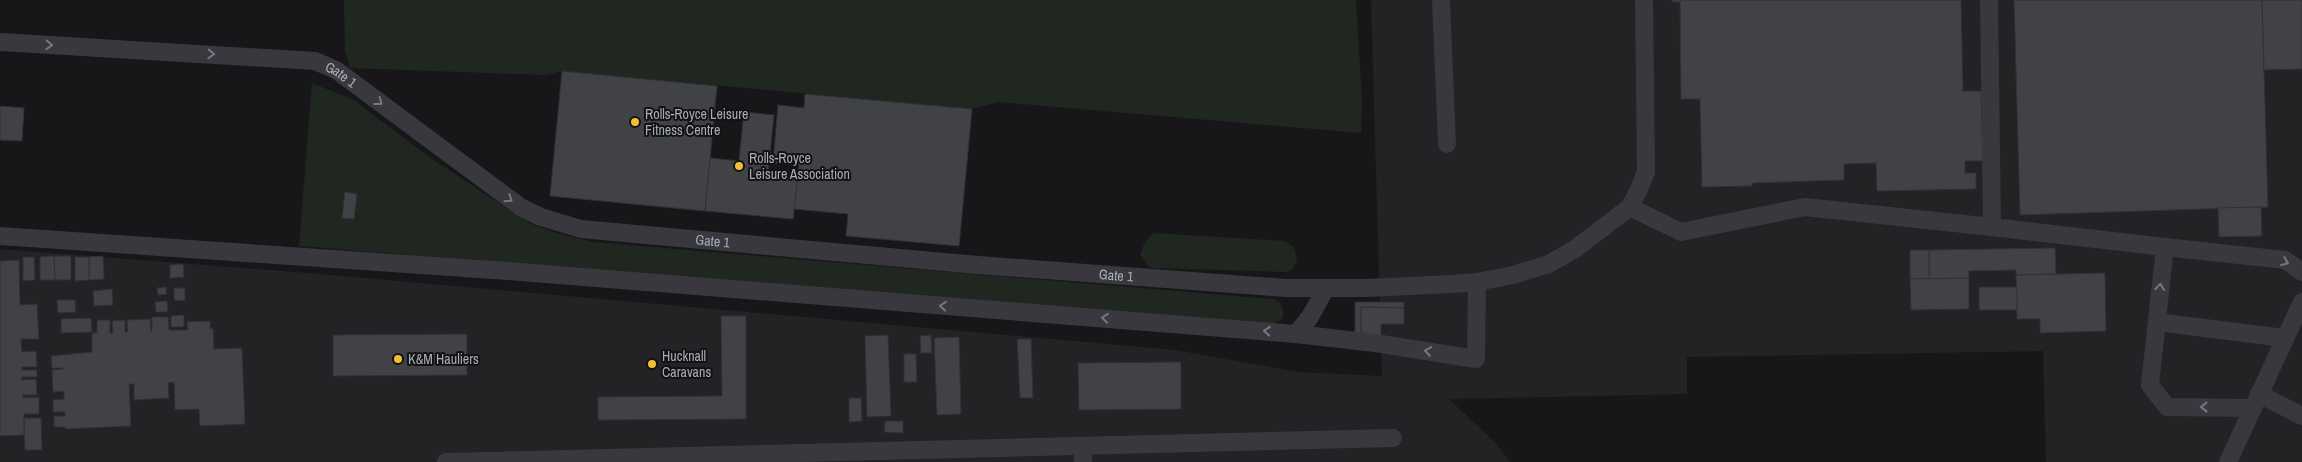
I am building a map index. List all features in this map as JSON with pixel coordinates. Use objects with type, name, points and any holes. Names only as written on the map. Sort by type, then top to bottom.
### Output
[{"type":"lane","points":[[1441,0],[1447,144]]},
{"type":"lane","points":[[1644,0],[1646,172],[1630,206],[1681,232],[1805,207],[2285,260],[2302,272]]},
{"type":"lane","points":[[1989,0],[1992,227]]},
{"type":"lane","name":"Gate 1","points":[[0,42],[315,62],[336,70],[522,208],[541,217],[581,229],[1064,272],[1286,288],[1326,288],[1476,282],[1513,275],[1549,264],[1594,235],[1630,206]]},
{"type":"lane","points":[[0,236],[508,271],[1296,334],[1375,343],[1476,359],[1476,282]]},
{"type":"lane","points":[[2165,247],[2150,384],[2167,407],[2256,401],[2302,416]]},
{"type":"lane","points":[[1296,334],[1310,317],[1326,288]]},
{"type":"lane","points":[[2228,462],[2302,302]]},
{"type":"lane","points":[[2157,322],[2284,338]]},
{"type":"lane","points":[[446,462],[1083,454],[1393,438]]},
{"type":"shaded area","points":[[344,0],[1356,0],[1362,100],[1361,133],[998,102],[972,109],[562,71],[546,75],[350,68],[345,51]]},
{"type":"shaded area","points":[[1371,0],[2302,0],[2302,462],[2046,462],[2043,351],[1687,357],[1687,394],[1449,399],[1495,442],[1510,462],[0,462],[0,249],[320,274],[1175,350],[1298,372],[1382,376]]},
{"type":"shaded area","points":[[312,83],[354,100],[429,157],[531,224],[560,234],[593,242],[1273,299],[1282,306],[1283,318],[1273,325],[299,246]]},
{"type":"shaded area","points":[[1153,233],[1285,241],[1294,247],[1297,260],[1293,269],[1286,272],[1150,268],[1140,255],[1144,244]]},
{"type":"building","points":[[1672,0],[1961,0],[1963,91],[1981,91],[1983,161],[1965,161],[1965,173],[1976,173],[1976,189],[1877,191],[1876,163],[1844,164],[1844,180],[1702,187],[1700,99],[1681,99],[1680,2],[1672,2]]},
{"type":"building","points":[[2014,0],[2262,0],[2268,207],[2020,215]]},
{"type":"building","points":[[2262,0],[2302,0],[2302,69],[2264,70]]},
{"type":"building","name":"Rolls-Royce Leisure Fitness Centre","points":[[562,71],[717,86],[705,211],[550,196]]},
{"type":"building","points":[[805,94],[972,109],[959,246],[846,236],[848,214],[794,209],[799,165],[773,163],[778,105],[804,108]]},
{"type":"building","points":[[0,106],[24,108],[22,141],[0,140]]},
{"type":"building","name":"Rolls-Royce Leisure Association","points":[[744,112],[774,115],[768,172],[798,175],[793,219],[705,211],[710,158],[739,161]]},
{"type":"building","points":[[345,192],[357,194],[354,219],[342,218]]},
{"type":"building","points":[[2261,207],[2262,236],[2219,237],[2218,208]]},
{"type":"building","points":[[2055,248],[2056,274],[2016,275],[2016,270],[1969,271],[1969,278],[1929,279],[1929,250]]},
{"type":"building","points":[[1910,250],[1929,250],[1929,279],[1910,279]]},
{"type":"building","points":[[54,256],[71,256],[71,280],[55,280]]},
{"type":"building","points":[[54,256],[55,280],[40,280],[40,257]]},
{"type":"building","points":[[103,256],[104,279],[89,280],[89,257]]},
{"type":"building","points":[[23,257],[34,257],[35,280],[23,281]]},
{"type":"building","points":[[75,257],[89,257],[89,280],[75,281]]},
{"type":"building","points":[[19,260],[20,305],[37,304],[39,339],[21,339],[22,352],[36,351],[37,367],[22,367],[22,370],[37,370],[37,377],[22,377],[22,380],[36,379],[37,395],[23,395],[23,398],[39,397],[39,414],[24,414],[24,435],[0,436],[0,261]]},
{"type":"building","points":[[183,264],[184,277],[170,278],[170,265]]},
{"type":"building","points":[[2105,273],[2106,331],[2040,333],[2040,319],[2017,319],[2016,275]]},
{"type":"building","points":[[1969,278],[1969,309],[1911,310],[1910,279]]},
{"type":"building","points":[[166,287],[167,294],[158,295],[157,288]]},
{"type":"building","points":[[1979,287],[2017,287],[2017,310],[1979,310]]},
{"type":"building","points":[[174,288],[185,288],[185,301],[174,300]]},
{"type":"building","points":[[112,289],[113,305],[94,306],[93,291]]},
{"type":"building","points":[[57,300],[75,300],[76,312],[58,313]]},
{"type":"building","points":[[167,301],[168,312],[156,312],[155,302]]},
{"type":"building","points":[[1355,302],[1404,302],[1404,308],[1361,307],[1361,336],[1355,336]]},
{"type":"building","points":[[1361,307],[1404,308],[1404,324],[1381,324],[1381,336],[1361,336]]},
{"type":"building","points":[[184,315],[184,327],[171,327],[171,316]]},
{"type":"building","points":[[721,316],[746,316],[746,419],[598,420],[598,397],[722,396]]},
{"type":"building","points":[[152,317],[168,317],[169,330],[188,330],[187,322],[210,321],[210,329],[213,328],[214,349],[242,348],[245,424],[200,426],[199,409],[175,410],[174,382],[168,383],[169,398],[134,400],[134,384],[129,384],[131,426],[65,429],[65,427],[54,427],[54,416],[65,416],[65,412],[53,412],[53,400],[64,399],[64,391],[53,392],[52,370],[63,368],[52,368],[51,356],[92,352],[92,333],[97,333],[97,320],[110,320],[110,333],[113,333],[112,321],[125,320],[125,332],[128,332],[127,320],[150,319],[152,331]]},
{"type":"building","points":[[91,318],[92,332],[61,333],[61,319]]},
{"type":"building","points":[[467,334],[467,375],[333,376],[333,335]]},
{"type":"building","points":[[888,335],[891,416],[867,417],[865,336]]},
{"type":"building","points":[[931,335],[932,353],[921,353],[920,336]]},
{"type":"building","points":[[959,337],[961,414],[937,415],[934,338]]},
{"type":"building","points":[[1017,339],[1031,339],[1033,398],[1020,398]]},
{"type":"building","points":[[904,354],[916,354],[917,382],[904,382]]},
{"type":"building","points":[[1181,362],[1181,409],[1079,410],[1078,363]]},
{"type":"building","points":[[849,398],[861,398],[862,421],[849,422]]},
{"type":"building","points":[[24,418],[41,418],[42,450],[25,450]]},
{"type":"building","points":[[885,421],[903,421],[903,433],[884,432]]},
{"type":"place","name":"Rolls-Royce Leisure Fitness Centre","points":[[635,122]]},
{"type":"place","name":"Rolls-Royce Leisure Association","points":[[739,166]]},
{"type":"place","name":"K&M Hauliers","points":[[398,359]]},
{"type":"place","name":"Hucknall Caravans","points":[[652,364]]}]
